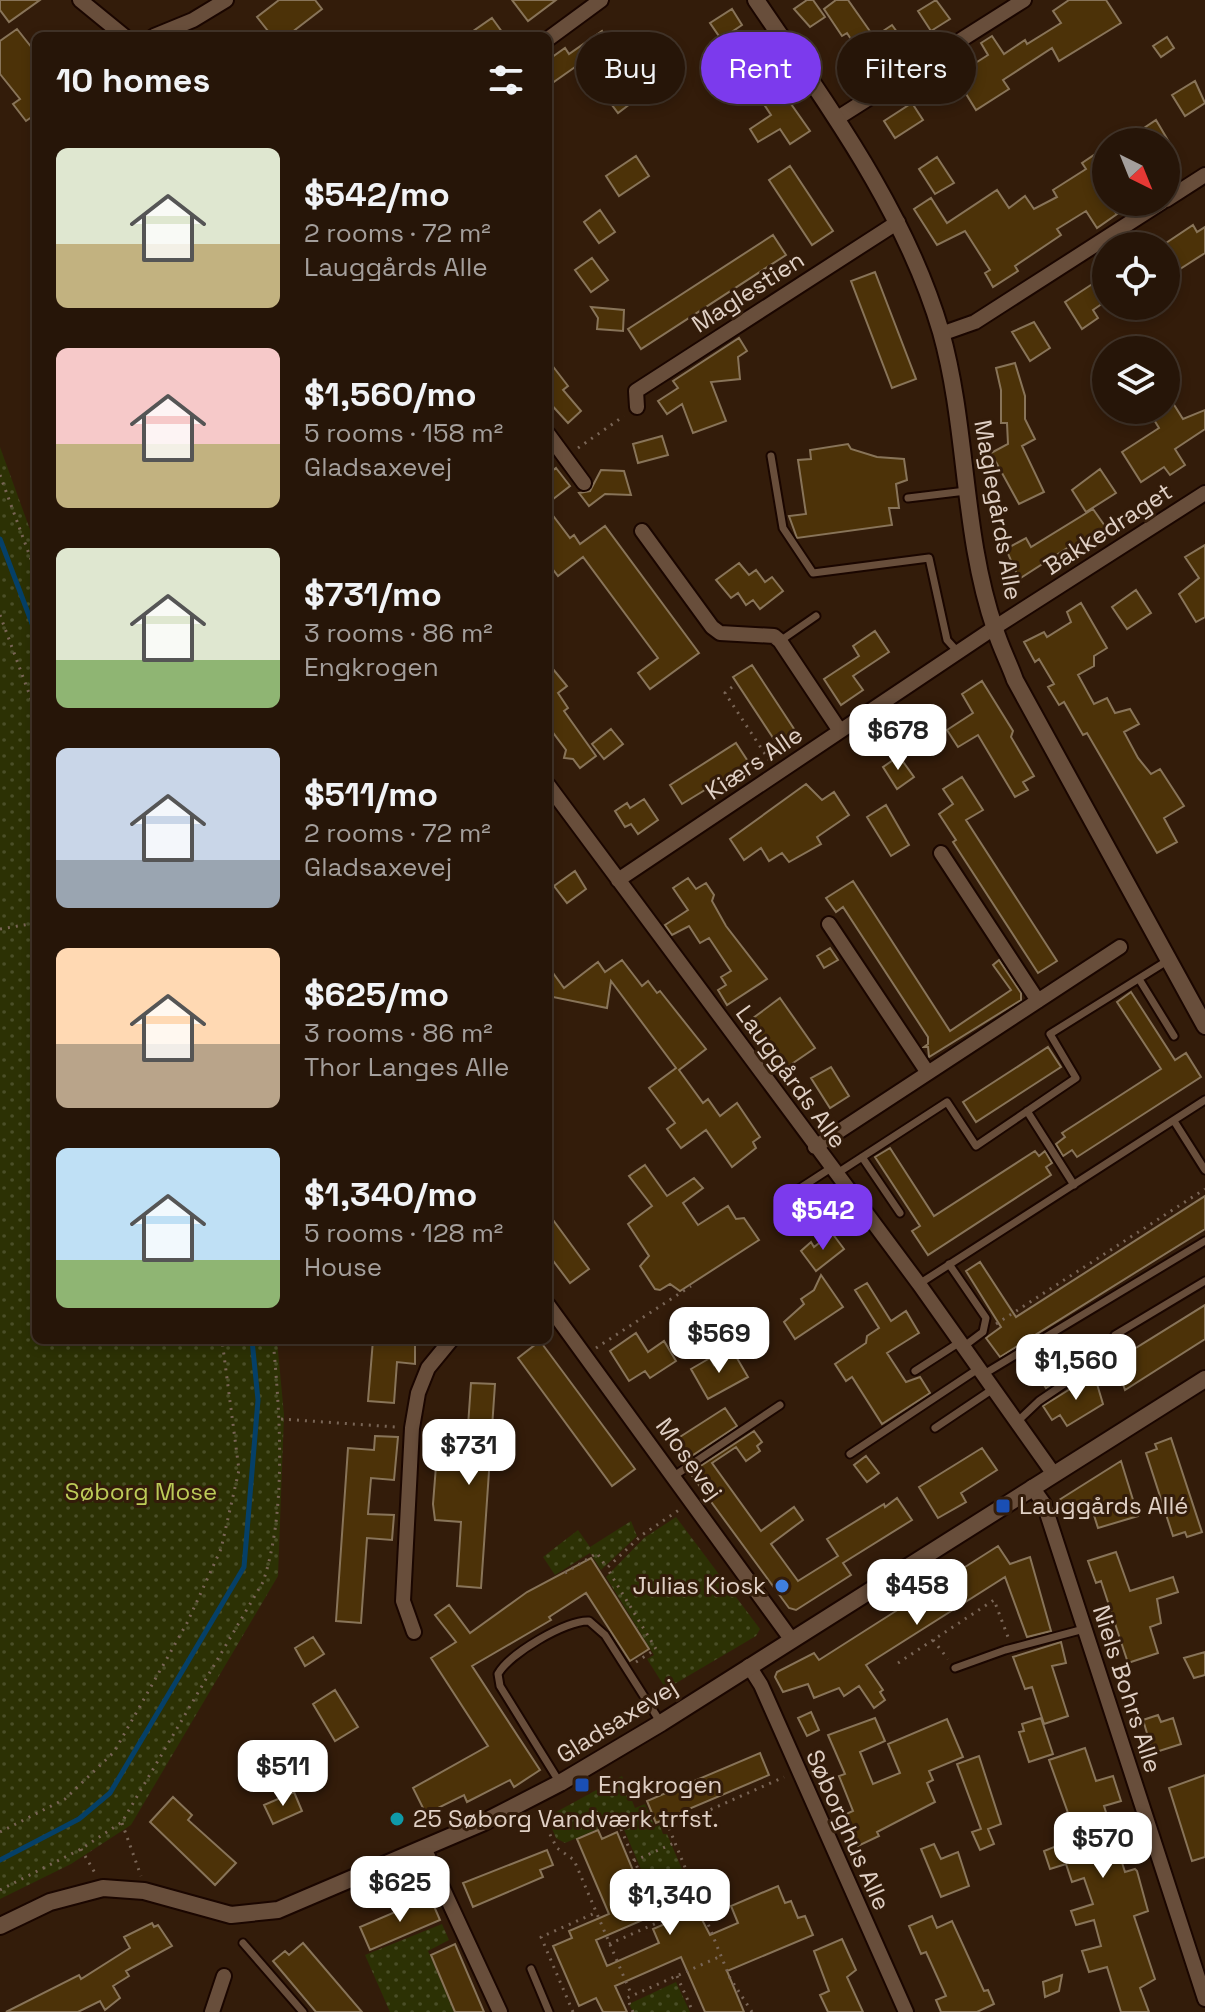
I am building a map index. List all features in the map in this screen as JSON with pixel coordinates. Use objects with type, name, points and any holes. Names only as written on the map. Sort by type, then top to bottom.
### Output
[{"type":"street","points":[[80,0],[119,32]]},
{"type":"street","points":[[164,32],[193,20],[226,0]]},
{"type":"street","points":[[552,36],[601,0]]},
{"type":"street","name":"Maglegårds Alle","points":[[756,0],[836,119],[898,222],[923,278],[941,334],[979,562],[994,628],[1015,680],[1205,1026]]},
{"type":"street","points":[[836,119],[1024,0]]},
{"type":"street","points":[[1180,191],[1205,175]]},
{"type":"street","points":[[941,334],[975,322],[1141,216]]},
{"type":"street","name":"Maglestien","points":[[637,407],[636,391],[898,222]]},
{"type":"street","points":[[554,446],[584,483]]},
{"type":"street","name":"Bakkedraget","points":[[994,628],[1205,493]]},
{"type":"street","points":[[642,531],[712,627],[720,633],[774,636],[780,641],[840,731]]},
{"type":"street","name":"Kiærs Alle","points":[[618,880],[994,628]]},
{"type":"street","name":"Lauggårds Alle","points":[[552,790],[1019,1420],[1053,1473]]},
{"type":"street","points":[[941,853],[1038,1001]]},
{"type":"street","points":[[829,924],[928,1073]]},
{"type":"street","points":[[815,1147],[1120,947]]},
{"type":"street","name":"Mosevej","points":[[552,1310],[791,1639]]},
{"type":"street","points":[[414,1632],[403,1601],[412,1428],[418,1393],[428,1368],[448,1344]]},
{"type":"street","name":"Gladsaxevej","points":[[0,1926],[50,1902],[103,1888],[144,1891],[206,1911],[259,1913],[299,1903],[532,1799],[661,1723],[1205,1379]]},
{"type":"street","name":"Niels Bohrs Alle","points":[[1032,1487],[1044,1504],[1205,1999]]},
{"type":"street","name":"Søborghus Alle","points":[[749,1666],[761,1685],[906,2012]]},
{"type":"street","points":[[424,1848],[500,2012]]},
{"type":"street","points":[[212,2012],[224,1976]]},
{"type":"lane","points":[[771,456],[783,528],[813,573],[929,558],[947,640],[958,652]]},
{"type":"lane","points":[[908,498],[969,491]]},
{"type":"lane","points":[[780,641],[816,616]]},
{"type":"lane","points":[[791,1194],[862,1157],[947,1102],[976,1146],[1076,1078],[1050,1034],[1169,960]]},
{"type":"lane","points":[[1139,979],[1174,1036]]},
{"type":"lane","points":[[919,1284],[1205,1100]]},
{"type":"lane","points":[[1027,1111],[1074,1185]]},
{"type":"lane","points":[[1174,1121],[1205,1170]]},
{"type":"lane","points":[[862,1157],[900,1213]]},
{"type":"lane","points":[[850,1454],[982,1371],[1205,1241]]},
{"type":"lane","points":[[915,1371],[983,1332],[986,1318],[949,1264]]},
{"type":"lane","points":[[1019,1420],[1039,1401],[1101,1359],[1115,1335],[1205,1281]]},
{"type":"lane","points":[[935,1428],[995,1388]]},
{"type":"lane","points":[[674,1476],[780,1405]]},
{"type":"lane","points":[[560,1783],[500,1686],[498,1674],[503,1665],[578,1620],[597,1626],[661,1723]]},
{"type":"lane","points":[[955,1668],[1084,1629]]},
{"type":"lane","points":[[243,1943],[303,2012]]},
{"type":"lane","points":[[531,1969],[549,2012]]},
{"type":"path","points":[[554,446],[637,407]]},
{"type":"path","points":[[0,475],[32,563]]},
{"type":"path","points":[[0,615],[32,701]]},
{"type":"path","points":[[732,687],[725,693],[778,773]]},
{"type":"path","points":[[0,929],[32,924]]},
{"type":"path","points":[[983,1332],[1205,1189]]},
{"type":"path","points":[[586,1354],[691,1286]]},
{"type":"path","points":[[0,1832],[65,1799],[114,1752],[187,1623],[221,1549],[239,1470],[223,1344]]},
{"type":"path","points":[[0,1890],[81,1849],[122,1822],[263,1582],[272,1555],[281,1419],[273,1344]]},
{"type":"path","points":[[281,1419],[412,1428]]},
{"type":"path","points":[[607,1568],[642,1535],[692,1501]]},
{"type":"path","points":[[565,1573],[597,1553],[607,1568],[656,1649],[626,1668]]},
{"type":"path","points":[[898,1663],[994,1600],[1013,1648]]},
{"type":"path","points":[[933,1640],[955,1668]]},
{"type":"path","points":[[752,2012],[730,1978],[669,1828],[797,1771]]},
{"type":"path","points":[[532,1799],[557,1848],[574,1860],[632,1996]]},
{"type":"path","points":[[122,1822],[139,1866],[144,1891]]},
{"type":"path","points":[[621,1829],[660,1921]]},
{"type":"path","points":[[634,1861],[675,1843]]},
{"type":"path","points":[[81,1849],[103,1888]]},
{"type":"path","points":[[609,1944],[700,1904]]},
{"type":"path","points":[[573,2012],[541,1937],[596,1913]]},
{"type":"path","points":[[633,2012],[627,1998],[721,1956]]},
{"type":"path","points":[[677,1976],[693,2012]]},
{"type":"green space","name":"Søborg Mose","points":[[0,447],[32,535],[32,1344],[277,1344],[284,1415],[278,1576],[131,1825],[71,1864],[0,1899]]},
{"type":"green space","points":[[676,1517],[760,1629],[756,1636],[666,1689],[647,1659],[654,1655],[606,1577],[644,1538]]},
{"type":"green space","points":[[631,1521],[637,1536],[601,1570],[590,1553],[555,1575],[543,1557],[578,1530],[590,1547]]},
{"type":"green space","points":[[622,1776],[635,1808],[645,1804],[655,1827],[660,1825],[663,1834],[667,1834],[696,1902],[662,1918],[622,1825],[614,1828],[612,1823],[565,1843],[556,1838],[547,1817]]},
{"type":"green space","points":[[442,1924],[449,1940],[428,1951],[454,2012],[390,2012],[365,1955]]},
{"type":"green space","points":[[676,1982],[690,2012],[633,2012],[629,2004]]},
{"type":"building","points":[[0,0],[40,0],[9,22],[0,10]]},
{"type":"building","points":[[279,0],[315,0],[322,9],[292,32],[269,32],[257,17]]},
{"type":"building","points":[[512,0],[556,0],[528,21]]},
{"type":"building","points":[[807,0],[813,0],[825,17],[810,27],[794,9]]},
{"type":"building","points":[[836,0],[848,0],[870,32],[839,32],[824,9]]},
{"type":"building","points":[[936,0],[950,19],[931,31],[918,11]]},
{"type":"building","points":[[1069,0],[1106,0],[1121,23],[1059,61],[1052,48],[1003,80],[1009,89],[976,110],[972,104],[976,104],[976,63],[988,55],[981,43],[992,36],[1004,54],[1025,40],[1027,44],[1061,23],[1053,11]]},
{"type":"building","points":[[732,9],[742,25],[732,32],[716,32],[710,23]]},
{"type":"building","points":[[492,18],[502,32],[472,32]]},
{"type":"building","points":[[892,25],[897,32],[882,32]]},
{"type":"building","points":[[17,29],[32,48],[32,117],[26,121],[13,104],[20,99],[0,74],[0,41]]},
{"type":"building","points":[[1167,37],[1174,48],[1161,57],[1153,46]]},
{"type":"building","points":[[565,48],[569,54],[576,49],[576,66],[552,83],[552,57]]},
{"type":"building","points":[[1195,81],[1205,103],[1185,116],[1172,95]]},
{"type":"building","points":[[611,104],[630,104],[618,113]]},
{"type":"building","points":[[764,104],[791,104],[810,131],[790,144],[780,129],[758,142],[750,129],[771,115]]},
{"type":"building","points":[[910,104],[923,120],[895,138],[884,121]]},
{"type":"building","points":[[1156,120],[1161,128],[1144,128]]},
{"type":"building","points":[[636,156],[649,176],[619,196],[606,176]]},
{"type":"building","points":[[1092,156],[1092,216],[1114,216],[1097,228],[1086,211],[1057,229],[1061,235],[1015,266],[1018,271],[993,287],[985,273],[990,270],[965,231],[937,245],[914,209],[931,198],[947,223],[997,190],[1009,208],[1025,196],[1034,209],[1057,197],[1053,190],[1086,169],[1082,163]]},
{"type":"building","points":[[937,157],[954,183],[935,194],[919,169]]},
{"type":"building","points":[[790,166],[833,231],[812,245],[769,180]]},
{"type":"building","points":[[600,210],[615,232],[599,243],[584,222]]},
{"type":"building","points":[[1193,225],[1197,232],[1205,227],[1205,253],[1180,269],[1180,234]]},
{"type":"building","points":[[773,235],[786,255],[641,349],[628,329]]},
{"type":"building","points":[[592,258],[608,280],[591,292],[575,270]]},
{"type":"building","points":[[875,272],[916,379],[892,388],[851,281]]},
{"type":"building","points":[[1092,284],[1092,320],[1095,320],[1082,329],[1065,302]]},
{"type":"building","points":[[591,307],[624,310],[623,331],[597,329],[598,318]]},
{"type":"building","points":[[1034,322],[1050,348],[1030,361],[1012,332]]},
{"type":"building","points":[[739,338],[747,351],[738,357],[740,379],[711,382],[726,421],[693,433],[682,404],[667,414],[658,401],[678,388],[673,381]]},
{"type":"building","points":[[1015,363],[1025,396],[1025,419],[1035,439],[1022,446],[1044,492],[1019,504],[991,453],[1008,444],[1007,423],[1001,423],[1001,390],[996,368]]},
{"type":"building","points":[[552,365],[568,386],[563,390],[581,411],[568,423],[552,405]]},
{"type":"building","points":[[1205,410],[1205,429],[1175,449],[1185,465],[1170,475],[1164,467],[1141,482],[1122,452],[1159,428],[1157,424],[1180,424],[1180,414],[1183,419]]},
{"type":"building","points":[[662,436],[668,455],[638,463],[633,444]]},
{"type":"building","points":[[848,444],[851,449],[877,457],[904,459],[907,480],[896,484],[899,508],[889,508],[892,525],[797,538],[789,516],[806,514],[798,460],[811,459],[810,450]]},
{"type":"building","points":[[556,468],[570,486],[552,500],[552,471]]},
{"type":"building","points":[[1100,469],[1116,493],[1086,512],[1072,490]]},
{"type":"building","points":[[601,470],[624,471],[631,495],[605,494],[589,506],[579,493],[590,491]]},
{"type":"building","points":[[1093,509],[1107,529],[1072,552],[1069,547],[1019,579],[1006,549],[1026,538],[1031,547]]},
{"type":"building","points":[[552,514],[570,538],[574,535],[580,544],[605,526],[699,653],[650,689],[638,673],[658,658],[583,557],[558,576],[552,568]]},
{"type":"building","points":[[1205,545],[1205,617],[1196,622],[1179,594],[1199,578],[1185,557]]},
{"type":"building","points":[[739,563],[749,575],[756,570],[765,582],[772,577],[783,591],[760,609],[753,600],[746,605],[738,593],[731,598],[716,580]]},
{"type":"building","points":[[1136,590],[1151,613],[1127,629],[1112,607]]},
{"type":"building","points":[[1081,603],[1107,648],[1094,656],[1094,666],[1078,675],[1094,704],[1107,698],[1115,713],[1130,709],[1139,724],[1124,732],[1138,758],[1151,774],[1160,769],[1184,806],[1164,818],[1177,842],[1157,853],[1087,733],[1083,735],[1064,702],[1059,705],[1048,687],[1054,684],[1039,659],[1035,662],[1024,642],[1044,632],[1047,637],[1071,622],[1067,612]]},
{"type":"building","points":[[875,631],[889,652],[853,676],[863,690],[841,705],[824,679],[859,656],[853,646]]},
{"type":"building","points":[[752,665],[798,735],[779,747],[733,677]]},
{"type":"building","points":[[552,668],[567,686],[558,693],[568,708],[564,711],[596,756],[580,768],[573,759],[564,758],[566,750],[554,734],[552,736]]},
{"type":"building","points":[[982,681],[1013,731],[1011,737],[1034,776],[1023,782],[1028,790],[1015,797],[978,735],[958,747],[947,730],[973,713],[962,694]]},
{"type":"building","points":[[611,729],[623,744],[604,759],[592,744]]},
{"type":"building","points":[[736,743],[749,763],[682,804],[670,785]]},
{"type":"building","points":[[899,756],[914,777],[897,789],[883,767]]},
{"type":"building","points":[[962,777],[983,810],[966,820],[1057,961],[1038,973],[953,842],[956,840],[939,814],[953,804],[943,789]]},
{"type":"building","points":[[806,784],[822,800],[834,792],[849,815],[817,837],[821,844],[789,862],[782,853],[769,861],[761,848],[744,860],[730,839]]},
{"type":"building","points":[[644,799],[658,820],[638,834],[631,824],[625,827],[615,811],[627,803],[630,808]]},
{"type":"building","points":[[886,805],[909,845],[891,856],[867,817]]},
{"type":"building","points":[[575,871],[586,889],[567,903],[554,886]]},
{"type":"building","points":[[688,878],[696,889],[706,883],[726,926],[767,979],[727,1005],[718,990],[726,985],[721,977],[731,971],[709,938],[700,943],[689,926],[672,935],[665,925],[688,910],[673,888]]},
{"type":"building","points":[[853,881],[950,1031],[1011,990],[993,965],[999,960],[1021,993],[1021,1000],[929,1057],[928,1047],[924,1047],[928,1044],[928,1037],[843,907],[836,912],[826,898]]},
{"type":"building","points":[[830,948],[838,960],[824,968],[817,956]]},
{"type":"building","points":[[622,960],[642,986],[648,981],[657,993],[660,991],[706,1049],[679,1070],[703,1103],[708,1099],[720,1116],[737,1103],[760,1137],[753,1142],[756,1148],[732,1167],[706,1130],[681,1148],[667,1129],[675,1123],[649,1088],[676,1068],[611,981],[607,1008],[552,997],[552,972],[564,988],[598,962],[605,972]]},
{"type":"building","points":[[1131,992],[1175,1060],[1186,1053],[1201,1077],[1077,1157],[1072,1150],[1063,1156],[1056,1144],[1065,1137],[1062,1133],[1161,1069],[1117,1002]]},
{"type":"building","points":[[780,998],[815,1048],[780,1072],[745,1024]]},
{"type":"building","points":[[1048,1047],[1061,1067],[976,1122],[963,1102]]},
{"type":"building","points":[[831,1067],[849,1096],[830,1108],[811,1078]]},
{"type":"building","points":[[890,1148],[934,1216],[1035,1151],[1039,1156],[1045,1151],[1052,1163],[1046,1167],[1051,1175],[928,1255],[912,1231],[920,1226],[875,1157]]},
{"type":"building","points":[[645,1165],[667,1196],[694,1178],[703,1188],[683,1203],[698,1225],[728,1206],[736,1219],[744,1218],[759,1240],[680,1291],[670,1284],[660,1290],[655,1289],[640,1266],[649,1256],[628,1224],[652,1206],[629,1176]]},
{"type":"building","points":[[1205,1196],[1205,1229],[1000,1357],[986,1338],[1001,1327],[966,1271],[980,1262],[1016,1317]]},
{"type":"building","points":[[552,1218],[589,1269],[570,1283],[552,1259]]},
{"type":"building","points":[[832,1233],[844,1249],[816,1271],[801,1251],[811,1242],[814,1247]]},
{"type":"building","points":[[821,1275],[843,1307],[795,1339],[784,1322],[804,1304],[801,1299],[814,1290]]},
{"type":"building","points":[[867,1283],[891,1321],[906,1311],[919,1333],[887,1353],[906,1382],[920,1377],[930,1393],[882,1424],[852,1377],[846,1381],[835,1364],[866,1343],[867,1336],[879,1328],[855,1290]]},
{"type":"building","points":[[1205,1305],[1205,1339],[1125,1390],[1115,1361]]},
{"type":"building","points":[[636,1333],[648,1352],[664,1341],[676,1361],[650,1378],[645,1371],[629,1381],[610,1351]]},
{"type":"building","points":[[373,1344],[415,1344],[415,1364],[397,1362],[394,1403],[368,1401]]},
{"type":"building","points":[[536,1344],[542,1344],[635,1469],[612,1486],[518,1358]]},
{"type":"building","points":[[1041,1348],[1060,1379],[1046,1388],[1026,1356]]},
{"type":"building","points":[[734,1353],[748,1377],[708,1399],[691,1369],[710,1358],[714,1365]]},
{"type":"building","points":[[1094,1374],[1103,1404],[1067,1426],[1060,1415],[1052,1420],[1043,1406]]},
{"type":"building","points":[[471,1383],[495,1384],[481,1588],[457,1586],[461,1522],[435,1520],[433,1504],[436,1466],[465,1469]]},
{"type":"building","points":[[725,1408],[737,1426],[684,1461],[672,1442]]},
{"type":"building","points":[[754,1431],[762,1442],[757,1446],[760,1451],[746,1461],[736,1447],[712,1463],[761,1531],[794,1507],[803,1520],[771,1544],[798,1581],[838,1556],[827,1539],[884,1504],[885,1507],[897,1498],[912,1520],[843,1563],[851,1575],[796,1610],[789,1608],[690,1473]]},
{"type":"building","points":[[375,1436],[398,1437],[394,1480],[371,1478],[368,1514],[394,1515],[392,1540],[367,1538],[361,1623],[336,1621],[348,1448],[374,1450]]},
{"type":"building","points":[[1171,1438],[1202,1532],[1187,1537],[1185,1532],[1173,1536],[1146,1453],[1157,1449],[1155,1444]]},
{"type":"building","points":[[982,1448],[997,1470],[961,1493],[966,1502],[938,1518],[919,1487]]},
{"type":"building","points":[[866,1456],[879,1473],[867,1482],[854,1465]]},
{"type":"building","points":[[1121,1461],[1138,1516],[1098,1528],[1091,1506],[1070,1519],[1059,1500]]},
{"type":"building","points":[[998,1546],[1010,1564],[1030,1557],[1051,1631],[1027,1637],[1005,1577],[866,1665],[883,1690],[880,1692],[885,1700],[874,1708],[859,1686],[844,1696],[839,1688],[814,1698],[808,1684],[783,1692],[775,1677],[777,1672],[814,1653],[819,1660]]},
{"type":"building","points":[[1116,1552],[1130,1591],[1173,1577],[1178,1592],[1157,1599],[1161,1623],[1150,1627],[1158,1653],[1128,1663],[1101,1581],[1096,1583],[1088,1561]]},
{"type":"building","points":[[591,1558],[649,1649],[630,1661],[586,1593],[549,1617],[551,1620],[472,1666],[540,1770],[514,1787],[510,1780],[467,1802],[464,1795],[426,1814],[413,1788],[488,1746],[431,1658],[456,1642],[435,1615],[449,1605],[470,1633],[527,1592]]},
{"type":"building","points":[[313,1637],[324,1654],[305,1666],[295,1648]]},
{"type":"building","points":[[1061,1642],[1066,1663],[1052,1666],[1068,1716],[1044,1724],[1032,1687],[1025,1689],[1013,1657]]},
{"type":"building","points":[[1205,1652],[1205,1675],[1194,1678],[1184,1658]]},
{"type":"building","points":[[335,1690],[358,1727],[335,1741],[313,1704]]},
{"type":"building","points":[[811,1712],[819,1730],[807,1736],[798,1718]]},
{"type":"building","points":[[1158,1715],[1161,1722],[1173,1718],[1181,1744],[1153,1753],[1143,1720]]},
{"type":"building","points":[[875,1718],[885,1741],[860,1752],[873,1784],[900,1773],[888,1744],[947,1719],[963,1757],[929,1771],[933,1780],[927,1783],[935,1802],[877,1832],[879,1836],[858,1846],[844,1815],[853,1811],[839,1776],[845,1774],[828,1735]]},
{"type":"building","points":[[1041,1718],[1053,1754],[1029,1762],[1019,1732],[1024,1731],[1022,1724]]},
{"type":"building","points":[[1085,1748],[1096,1781],[1113,1776],[1121,1801],[1104,1806],[1125,1872],[1137,1871],[1148,1911],[1134,1916],[1155,1979],[1140,1988],[1149,2012],[1121,2012],[1107,1967],[1089,1972],[1082,1951],[1101,1946],[1094,1920],[1076,1925],[1071,1911],[1093,1904],[1084,1878],[1072,1882],[1066,1864],[1050,1869],[1044,1851],[1077,1838],[1049,1760]]},
{"type":"building","points":[[760,1753],[769,1775],[656,1823],[647,1801]]},
{"type":"building","points":[[979,1756],[1001,1824],[988,1829],[994,1844],[980,1850],[972,1832],[981,1829],[957,1764]]},
{"type":"building","points":[[1205,1775],[1205,1857],[1192,1861],[1169,1788]]},
{"type":"building","points":[[294,1792],[302,1811],[273,1824],[264,1805]]},
{"type":"building","points":[[173,1797],[192,1815],[188,1820],[236,1863],[215,1885],[150,1822]]},
{"type":"building","points":[[598,1830],[602,1839],[617,1832],[652,1916],[596,1940],[607,1966],[659,1943],[653,1929],[697,1910],[710,1935],[738,1923],[731,1906],[778,1886],[785,1903],[791,1901],[798,1918],[805,1916],[813,1935],[727,1971],[744,2012],[705,2012],[681,1957],[615,1986],[627,2012],[603,2012],[596,1998],[579,2006],[553,1946],[572,1938],[569,1931],[609,1914],[577,1839]]},
{"type":"building","points":[[934,1844],[941,1859],[958,1852],[969,1886],[941,1897],[921,1849]]},
{"type":"building","points":[[547,1850],[553,1865],[540,1870],[543,1877],[473,1907],[463,1883]]},
{"type":"building","points":[[430,1897],[440,1920],[370,1950],[360,1927]]},
{"type":"building","points":[[932,1916],[937,1928],[952,1921],[984,1991],[988,1990],[994,2004],[977,2012],[941,2012],[936,2000],[946,1996],[926,1952],[921,1954],[909,1926]]},
{"type":"building","points":[[152,1923],[154,1927],[158,1925],[172,1946],[126,1971],[129,1976],[113,1986],[120,1998],[105,2010],[100,2001],[78,2012],[6,2012],[79,1975],[81,1979],[130,1948],[124,1937]]},
{"type":"building","points":[[842,1939],[856,1970],[847,1977],[863,2012],[828,2012],[820,1995],[829,1991],[814,1951]]},
{"type":"building","points":[[303,1943],[362,2012],[316,2012],[273,1961],[285,1951],[289,1955]]},
{"type":"building","points":[[455,1944],[484,2012],[455,2012],[431,1955]]},
{"type":"building","points":[[1062,1975],[1059,1991],[1045,1997],[1043,1982]]},
{"type":"waterway","points":[[0,539],[32,623]]},
{"type":"waterway","points":[[0,1860],[79,1819],[110,1793],[244,1567],[258,1400],[252,1344]]},
{"type":"place","name":"Lauggårds Allé","points":[[1003,1506]]},
{"type":"place","name":"Julias Kiosk","points":[[782,1586]]},
{"type":"place","name":"Engkrogen","points":[[582,1785]]},
{"type":"place","name":"25 Søborg Vandværk trfst.","points":[[397,1819]]}]
